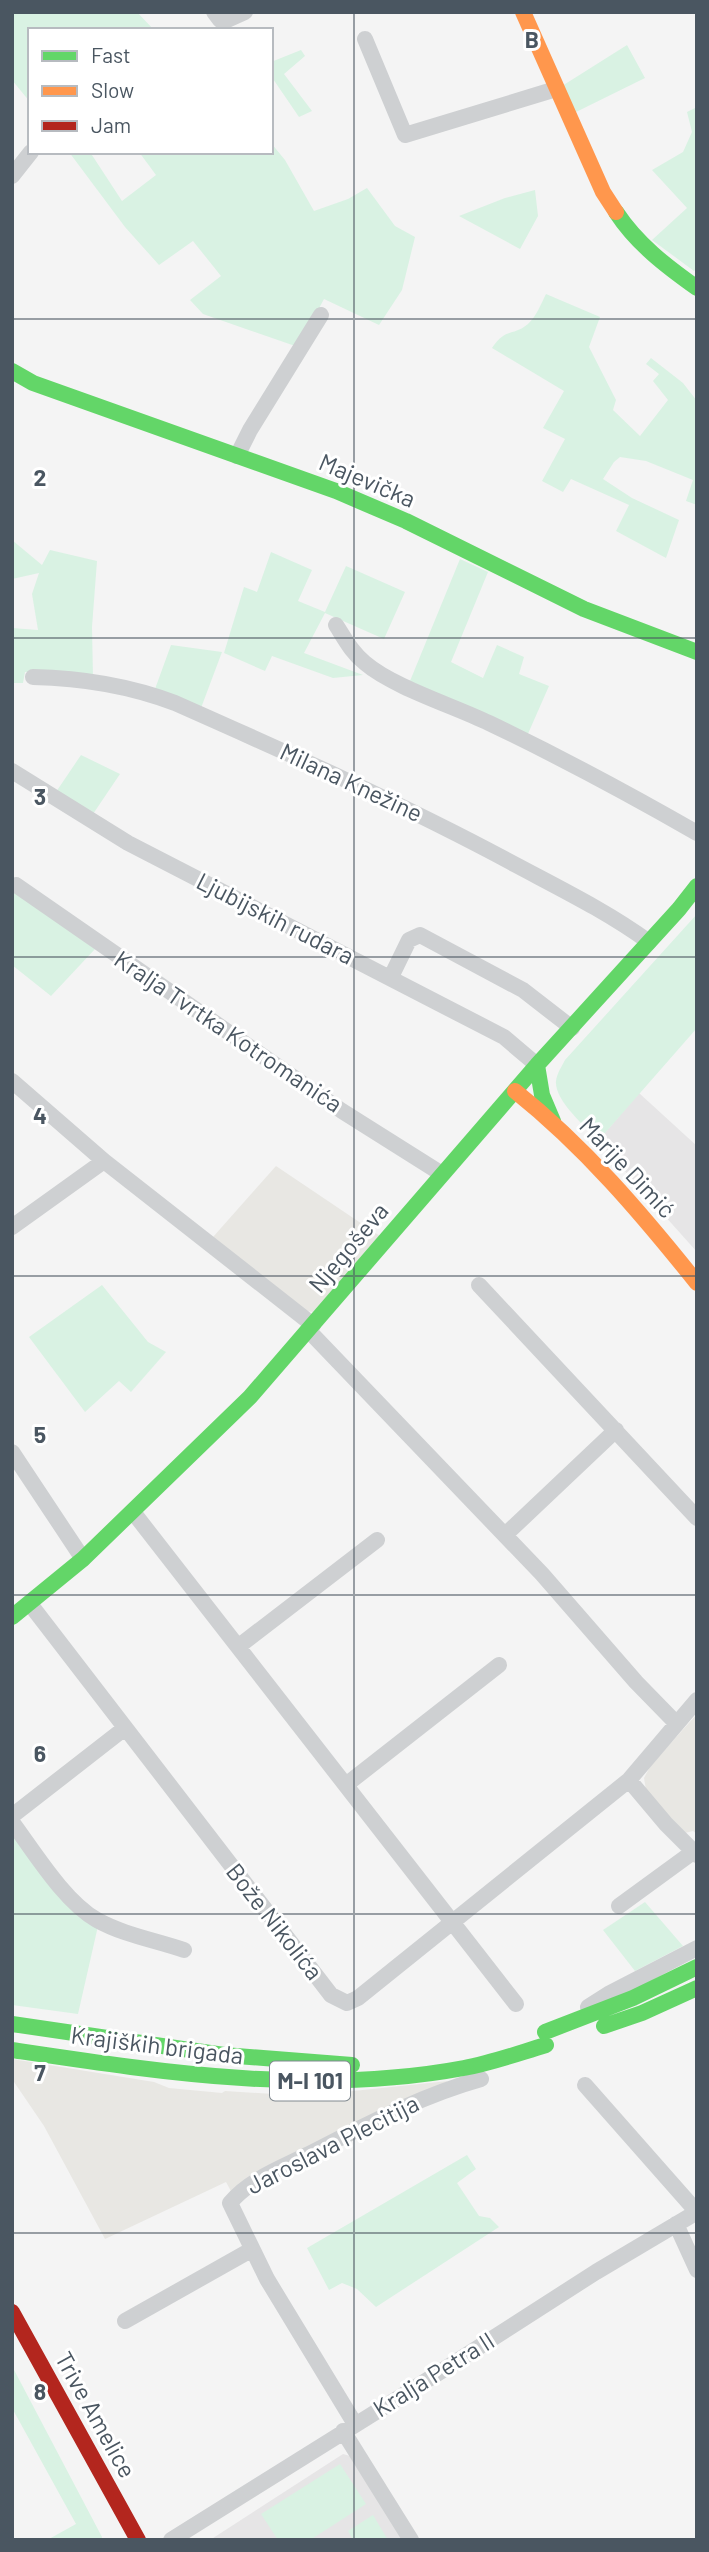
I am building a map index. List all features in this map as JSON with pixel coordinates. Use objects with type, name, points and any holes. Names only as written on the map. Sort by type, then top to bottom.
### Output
[{"type":"street","points":[[214,12],[220,20],[225,21],[246,12]]},
{"type":"street","points":[[523,12],[590,167],[618,217],[637,239],[697,288]]},
{"type":"street","points":[[365,39],[405,135],[556,89]]},
{"type":"street","points":[[12,176],[30,154]]},
{"type":"street","points":[[237,456],[250,429],[321,315]]},
{"type":"street","name":"Majevička","points":[[12,371],[33,383],[369,505],[584,609],[697,652]]},
{"type":"street","points":[[336,625],[353,652],[367,666],[400,684],[518,737],[697,833]]},
{"type":"street","name":"Milana Knežine","points":[[33,677],[91,681],[151,694],[175,703],[362,787],[466,838],[562,889],[649,942]]},
{"type":"street","name":"Ljubijskih rudara","points":[[12,771],[128,843],[504,1037],[537,1065]]},
{"type":"street","name":"Kralja Tvrtka Kotromanića","points":[[16,885],[331,1103],[442,1174]]},
{"type":"street","name":"Njegoševa","points":[[12,1617],[83,1559],[242,1406],[537,1065],[697,886]]},
{"type":"street","points":[[391,977],[409,940],[420,935],[523,990],[572,1028]]},
{"type":"street","points":[[537,1065],[542,1096],[554,1122]]},
{"type":"street","points":[[12,1081],[104,1161],[311,1327],[676,1723]]},
{"type":"street","name":"Marije Dimić","points":[[515,1091],[554,1122],[643,1216],[697,1283]]},
{"type":"street","points":[[12,1227],[104,1161]]},
{"type":"street","points":[[479,1285],[697,1518]]},
{"type":"street","points":[[505,1535],[616,1430]]},
{"type":"street","points":[[12,1452],[83,1559]]},
{"type":"street","points":[[672,1491],[685,1479]]},
{"type":"street","points":[[133,1512],[516,2004]]},
{"type":"street","points":[[239,1646],[377,1540]]},
{"type":"street","name":"Bože Nikolića","points":[[30,1604],[336,1999],[347,2003],[358,1998],[453,1921]]},
{"type":"street","points":[[347,1784],[499,1665]]},
{"type":"street","points":[[453,1921],[629,1780],[697,1700]]},
{"type":"street","points":[[12,1816],[125,1728]]},
{"type":"street","points":[[619,1906],[695,1854],[629,1780]]},
{"type":"street","points":[[12,1822],[64,1890],[96,1920],[126,1933],[184,1950]]},
{"type":"street","points":[[547,2036],[610,1993],[697,1948]]},
{"type":"street","name":"Krajiških brigada","points":[[12,2050],[196,2076],[277,2081],[329,2081],[444,2071],[509,2056],[697,1967]]},
{"type":"street","name":"Krajiških brigada","points":[[12,2024],[107,2040],[280,2063],[366,2065],[463,2054],[547,2036],[642,2013],[697,1988]]},
{"type":"street","name":"Jaroslava Plecitija","points":[[411,2540],[251,2250],[230,2203],[239,2192],[363,2126],[447,2088],[481,2078]]},
{"type":"street","points":[[585,2085],[697,2212]]},
{"type":"street","name":"Kralja Petra II","points":[[171,2540],[697,2212]]},
{"type":"street","points":[[676,2224],[697,2270]]},
{"type":"street","points":[[125,2321],[251,2250]]},
{"type":"street","name":"Trive Amelice","points":[[12,2312],[138,2540]]},
{"type":"shaded area","points":[[639,1093],[697,1146],[697,1252],[598,1141]]},
{"type":"shaded area","points":[[276,1166],[380,1236],[313,1312],[306,1311],[213,1237]]},
{"type":"shaded area","points":[[697,1714],[697,1834],[693,1831],[682,1831],[646,1790],[644,1778],[651,1765]]},
{"type":"shaded area","points":[[12,2059],[154,2082],[169,2088],[222,2093],[225,2091],[306,2096],[448,2081],[232,2193],[226,2182],[105,2239],[44,2126],[12,2079]]},
{"type":"shaded area","points":[[343,2454],[350,2456],[403,2540],[210,2540]]},
{"type":"green space","points":[[12,12],[137,12],[152,28],[28,28],[28,100],[12,80]]},
{"type":"green space","points":[[627,45],[645,78],[574,113],[562,86]]},
{"type":"green space","points":[[301,50],[305,56],[284,74],[312,111],[299,117],[273,79],[273,61]]},
{"type":"green space","points":[[697,107],[697,268],[694,271],[652,240],[687,208],[652,170],[683,152],[692,132],[687,112]]},
{"type":"green space","points":[[273,145],[285,160],[314,211],[348,199],[367,188],[395,226],[415,237],[402,290],[379,325],[324,299],[298,347],[203,314],[190,300],[221,276],[193,241],[159,265],[125,227],[70,154],[91,154],[122,201],[156,175],[140,154],[273,154]]},
{"type":"green space","points":[[535,190],[538,216],[520,249],[459,216],[505,198]]},
{"type":"green space","points":[[546,294],[600,317],[589,347],[616,400],[613,410],[640,436],[668,400],[653,381],[659,374],[646,364],[651,358],[683,383],[697,401],[697,505],[686,501],[693,480],[646,461],[620,457],[603,479],[632,498],[679,520],[666,558],[616,531],[629,505],[571,479],[563,492],[542,481],[565,439],[543,428],[564,391],[492,348],[501,337],[528,324]]},
{"type":"green space","points":[[12,540],[42,565],[50,550],[97,561],[92,627],[93,678],[25,672],[23,683],[12,683],[12,628],[38,630],[32,594],[39,573],[12,579]]},
{"type":"green space","points":[[271,552],[312,570],[298,601],[325,612],[346,566],[405,592],[384,639],[325,613],[304,653],[363,675],[333,678],[272,656],[265,671],[224,653],[244,587],[257,592]]},
{"type":"green space","points":[[460,559],[488,572],[451,662],[483,678],[497,645],[524,657],[519,674],[549,686],[527,736],[410,681]]},
{"type":"green space","points":[[171,645],[222,652],[201,708],[155,689]]},
{"type":"green space","points":[[81,755],[120,774],[93,814],[56,792]]},
{"type":"green space","points":[[12,889],[95,949],[51,996],[12,965]]},
{"type":"green space","points":[[697,914],[697,1028],[598,1141],[560,1096],[556,1081],[558,1072],[565,1060]]},
{"type":"green space","points":[[102,1285],[148,1342],[166,1352],[131,1392],[119,1381],[85,1412],[29,1337]]},
{"type":"green space","points":[[12,1834],[98,1926],[78,2014],[12,2005]]},
{"type":"green space","points":[[645,1902],[683,1946],[635,1971],[603,1930]]},
{"type":"green space","points":[[467,2155],[476,2169],[457,2183],[479,2216],[490,2218],[499,2227],[376,2307],[357,2289],[342,2283],[329,2290],[307,2248]]},
{"type":"green space","points":[[12,2366],[102,2537],[101,2540],[49,2539],[76,2524],[12,2408]]},
{"type":"green space","points":[[340,2464],[366,2504],[310,2540],[278,2540],[261,2514]]},
{"type":"green space","points":[[373,2515],[388,2540],[353,2540],[348,2531]]},
{"type":"traffic: fast","points":[[616,212],[624,224],[663,263],[697,288]]},
{"type":"traffic: fast","points":[[12,371],[33,383],[336,491],[406,521],[584,609],[697,652]]},
{"type":"traffic: fast","points":[[12,1617],[83,1559],[250,1397],[537,1065],[697,886]]},
{"type":"traffic: fast","points":[[537,1065],[542,1095],[553,1121]]},
{"type":"traffic: fast","points":[[545,2032],[633,1998],[697,1967]]},
{"type":"traffic: fast","points":[[604,2026],[642,2013],[697,1988]]},
{"type":"traffic: fast","points":[[12,2024],[224,2055],[352,2065]]},
{"type":"traffic: fast","points":[[12,2050],[237,2078],[351,2080],[464,2068],[546,2045]]},
{"type":"traffic: slow","points":[[523,12],[603,192],[616,212]]},
{"type":"traffic: slow","points":[[515,1091],[589,1158],[655,1231],[697,1283]]},
{"type":"traffic: jam","points":[[12,2312],[138,2540]]}]
